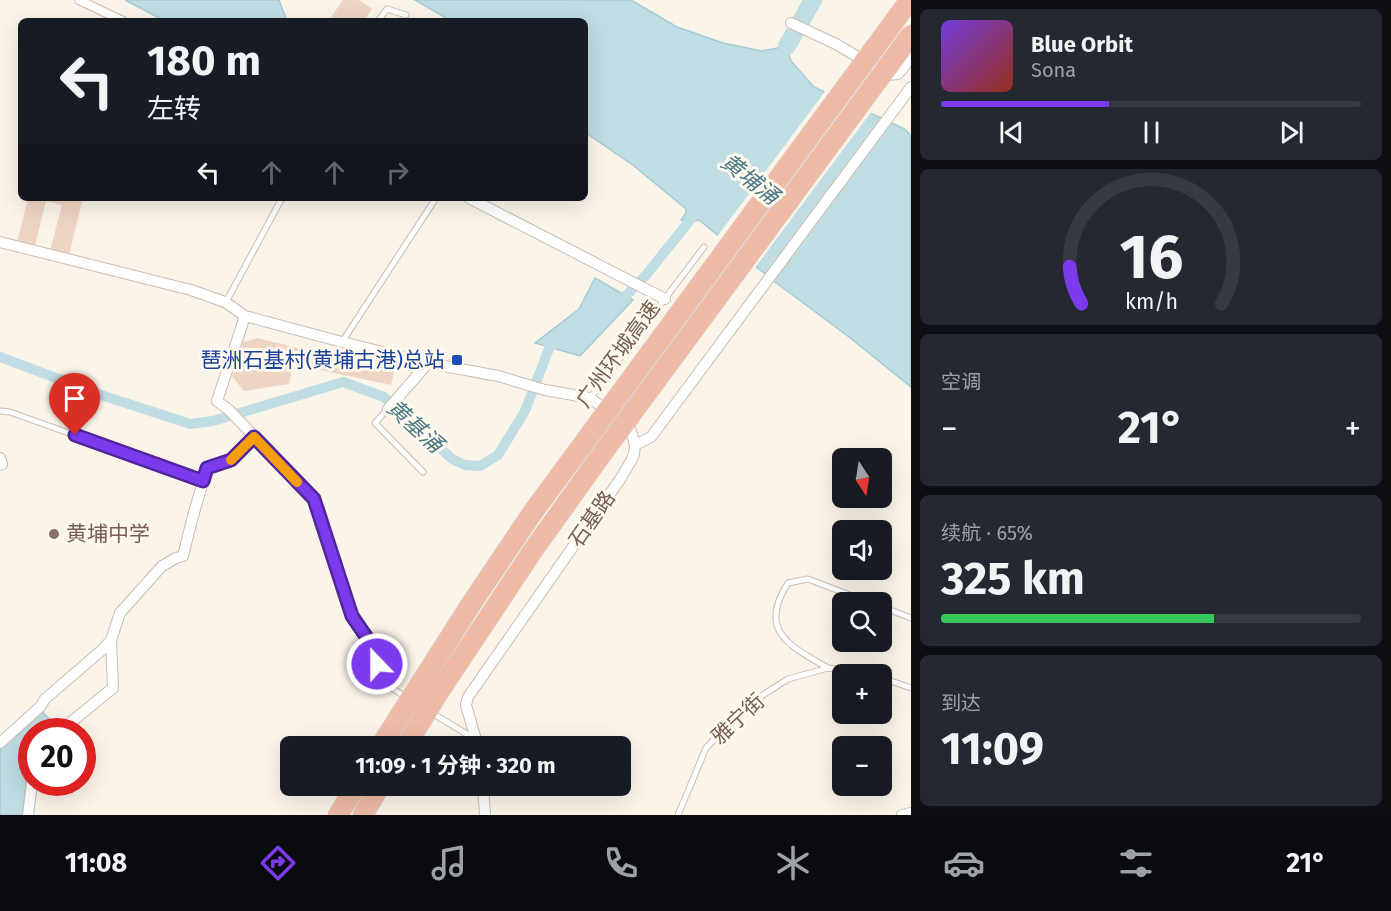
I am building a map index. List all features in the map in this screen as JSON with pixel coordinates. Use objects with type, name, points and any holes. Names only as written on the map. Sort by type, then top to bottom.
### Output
[{"type":"highway","name":"广州环城高速","points":[[387,736],[533,512],[909,0]]},
{"type":"highway","points":[[412,736],[540,539],[911,35]]},
{"type":"highway","points":[[338,815],[350,796]]},
{"type":"highway","points":[[364,813],[375,796]]},
{"type":"street","points":[[79,0],[117,18]]},
{"type":"street","points":[[796,26],[836,44],[888,75],[898,74],[911,58]]},
{"type":"street","points":[[0,242],[191,290],[225,302],[245,316],[478,378],[590,398],[630,428],[635,445],[651,437],[911,87]]},
{"type":"street","points":[[475,201],[665,299]]},
{"type":"street","points":[[245,316],[217,401],[229,410],[314,499],[352,616],[372,645]]},
{"type":"street","points":[[388,409],[428,363]]},
{"type":"street","points":[[76,718],[112,688],[111,640],[120,613],[162,566],[183,556],[207,468],[231,460],[254,437]]},
{"type":"street","name":"石基路","points":[[476,736],[466,705],[468,697],[619,481],[634,454],[635,445]]},
{"type":"street","points":[[0,458],[2,464],[0,465]]},
{"type":"street","points":[[0,743],[111,640]]},
{"type":"street","points":[[28,815],[30,796]]},
{"type":"street","points":[[484,796],[485,815]]},
{"type":"street","points":[[902,815],[911,813]]},
{"type":"lane","points":[[380,18],[387,9],[406,15]]},
{"type":"lane","points":[[225,302],[280,201]]},
{"type":"lane","points":[[342,342],[434,201]]},
{"type":"lane","points":[[590,398],[704,247]]},
{"type":"lane","points":[[388,409],[375,423],[423,472]]},
{"type":"lane","points":[[0,411],[10,412],[203,481]]},
{"type":"lane","points":[[828,668],[791,646],[780,635],[776,619],[779,597],[788,583],[808,579],[843,592]]},
{"type":"lane","points":[[892,611],[911,618]]},
{"type":"lane","points":[[372,645],[382,682],[466,736]]},
{"type":"lane","name":"雅宁街","points":[[678,815],[706,748],[747,705],[788,679],[832,669]]},
{"type":"lane","points":[[892,681],[911,688]]},
{"type":"water","points":[[125,0],[279,0],[286,18],[159,18]]},
{"type":"water","name":"黄埔涌","points":[[415,0],[631,0],[677,27],[723,43],[762,51],[787,46],[791,61],[814,87],[905,129],[911,136],[911,387],[699,220],[689,225],[681,220],[686,209],[634,166],[588,134],[588,18],[446,18]]},
{"type":"water","points":[[595,278],[633,300],[580,356],[535,343],[579,309]]},
{"type":"water","points":[[41,711],[48,718],[33,718]]},
{"type":"water","points":[[18,731],[18,796],[25,796],[23,815],[0,815],[0,746]]},
{"type":"pier","points":[[826,90],[872,111],[754,269],[716,238]]},
{"type":"building","points":[[343,0],[359,0],[372,9],[366,18],[331,17]]},
{"type":"building","points":[[27,201],[46,201],[35,246],[17,242]]},
{"type":"building","points":[[46,201],[82,201],[69,255],[50,251],[62,205]]},
{"type":"building","points":[[258,338],[394,372],[391,385],[293,364],[289,384],[244,391],[232,376],[243,342]]},
{"type":"waterway","points":[[787,46],[813,0]]},
{"type":"waterway","name":"黄基涌","points":[[617,305],[646,275],[695,214]]},
{"type":"waterway","name":"黄基涌","points":[[0,357],[101,395],[190,424],[213,421],[343,382],[384,397],[452,459],[465,465],[480,466],[498,455],[525,411],[550,346],[561,339]]},
{"type":"slow traffic","points":[[231,460],[254,437],[297,482]]},
{"type":"place","name":"琶洲石基村(黄埔古港)总站","points":[[457,360]]},
{"type":"place","name":"黄埔中学","points":[[54,534]]},
{"type":"route","points":[[75,435],[203,481],[207,468],[231,460],[254,437],[314,499],[352,616],[372,645],[377,664]]}]
